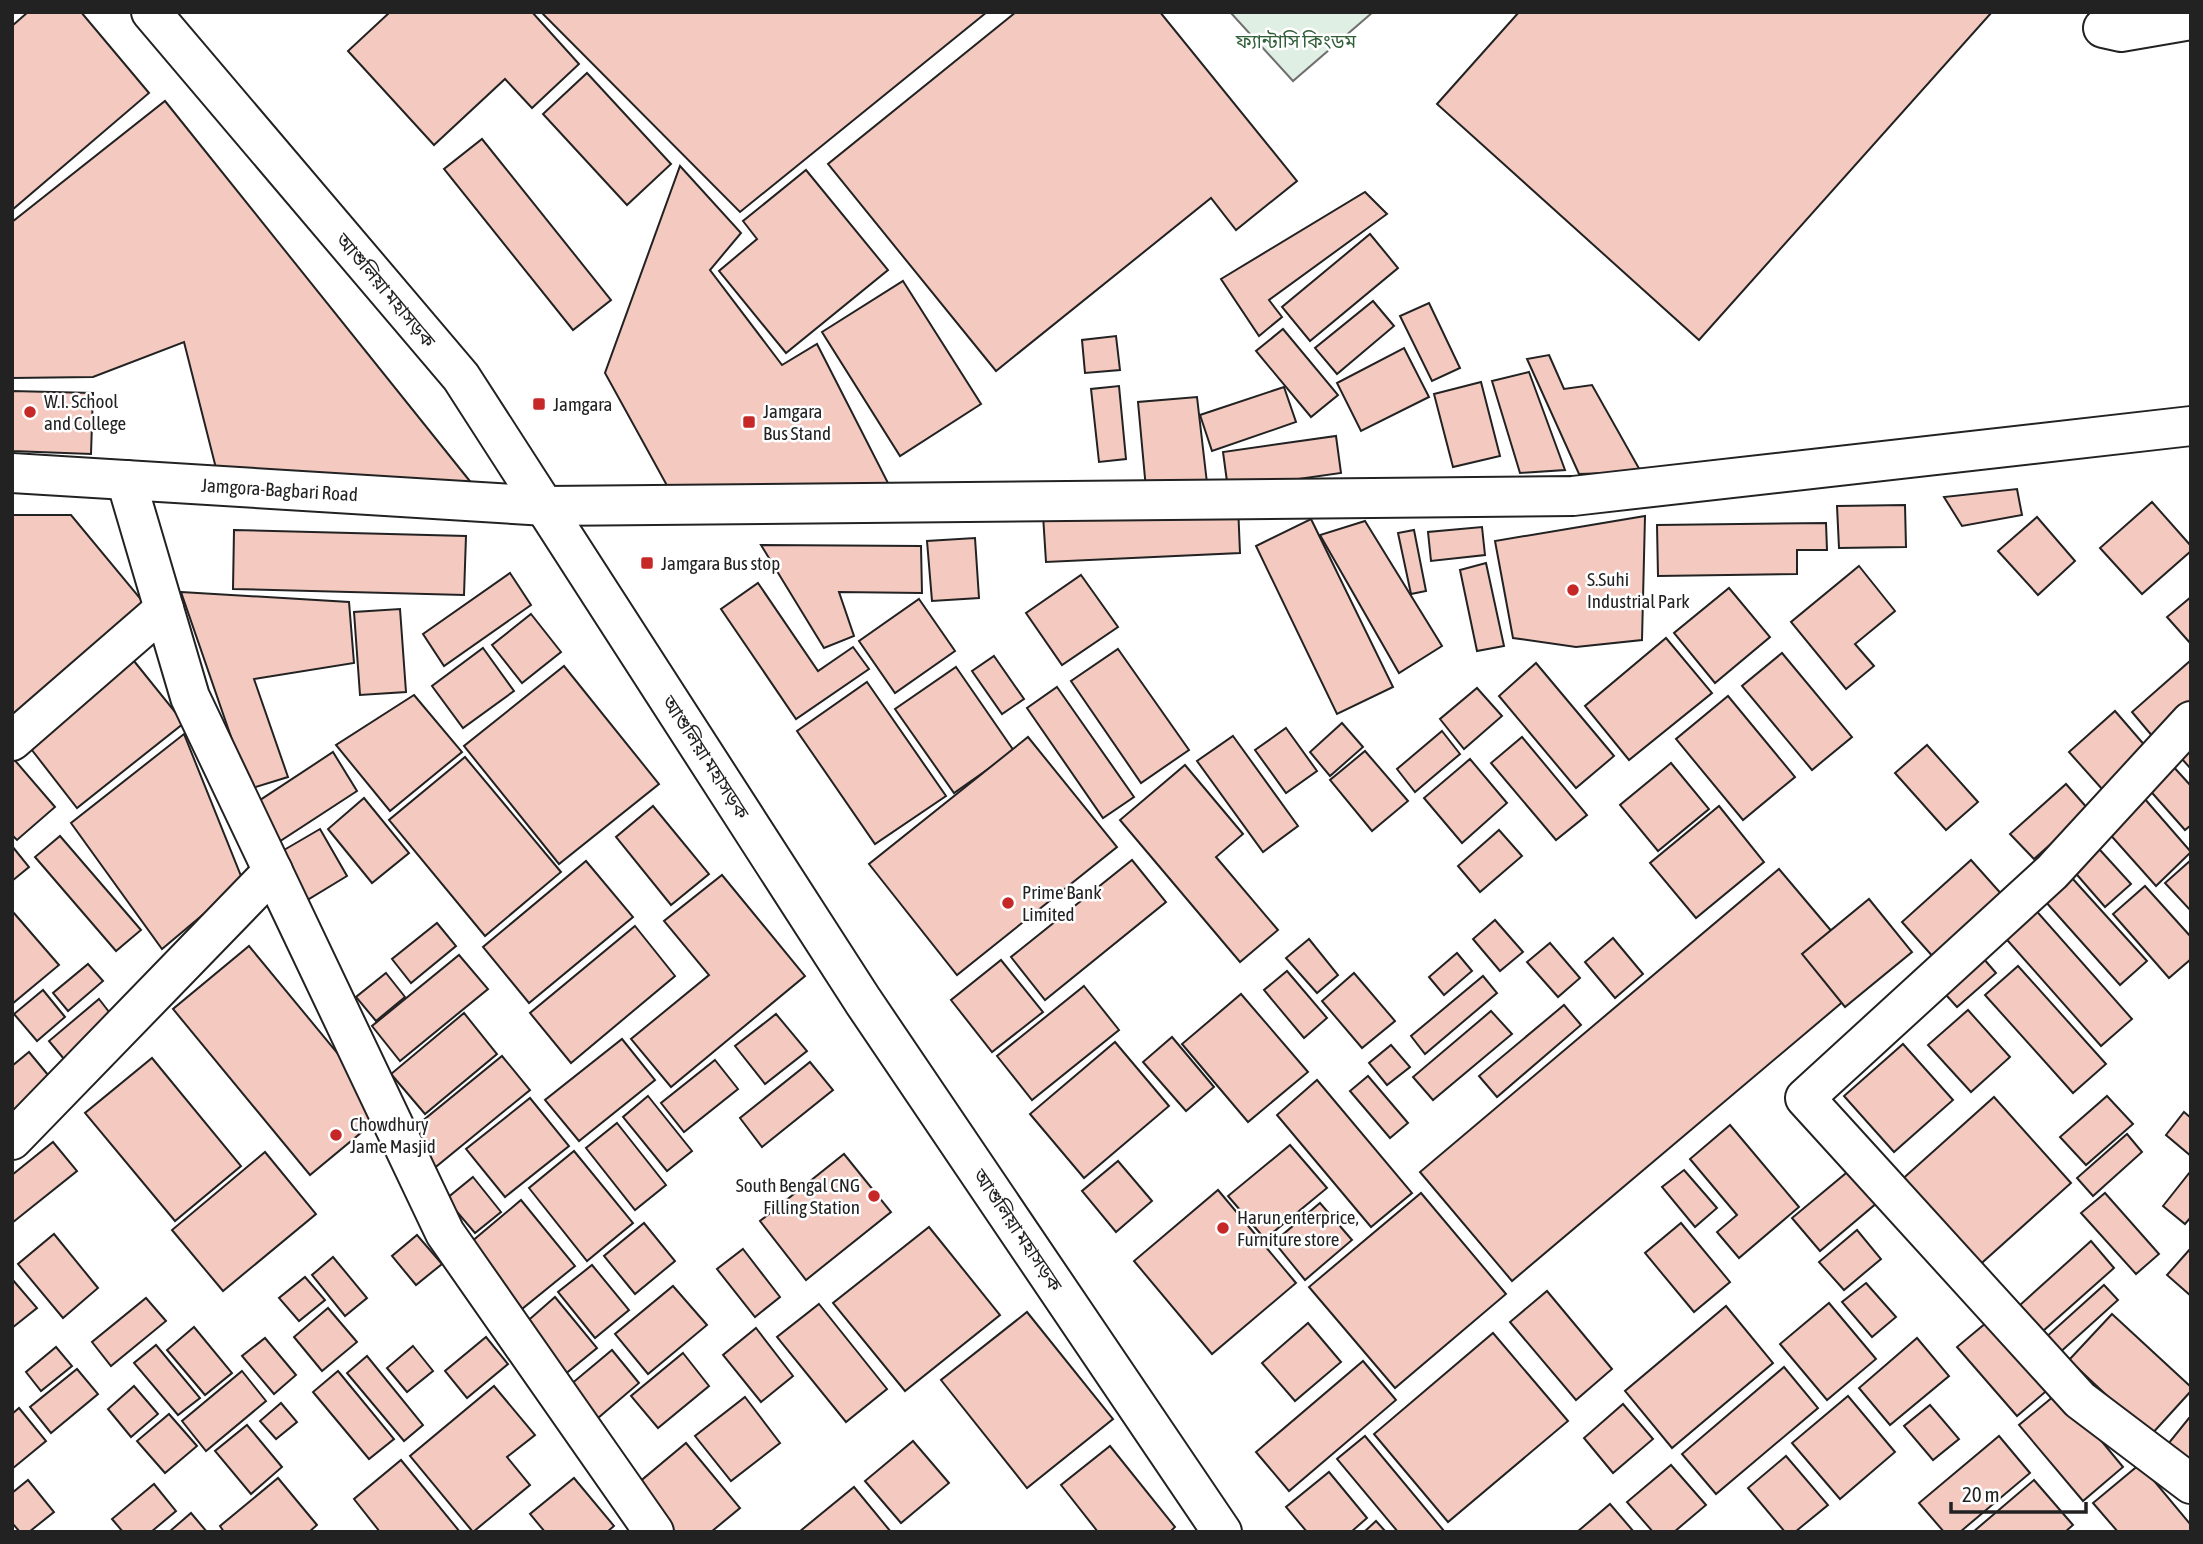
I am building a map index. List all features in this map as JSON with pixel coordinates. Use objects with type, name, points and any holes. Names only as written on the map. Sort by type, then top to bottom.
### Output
[{"type":"main road","name":"আশুলিয়া মহাসড়ক","points":[[151,12],[461,377],[863,1001],[1222,1532]]},
{"type":"main road","points":[[2103,28],[2121,32],[2191,20]]},
{"type":"main road","name":"Jamgora-Bagbari Road","points":[[12,473],[546,506],[1573,496],[2191,426]]},
{"type":"main road","points":[[127,480],[190,697],[445,1233],[654,1532]]},
{"type":"main road","points":[[12,741],[164,609]]},
{"type":"main road","points":[[2191,721],[2052,872],[1805,1098],[2080,1400],[2191,1483]]},
{"type":"main road","points":[[12,1140],[272,871]]},
{"type":"green space","name":"ফ্যান্টাসি কিংডম","points":[[1230,12],[1373,12],[1293,81]]},
{"type":"building","points":[[28,12],[81,12],[149,93],[12,210],[12,26]]},
{"type":"building","points":[[390,12],[532,12],[579,64],[532,108],[505,79],[434,145],[348,51]]},
{"type":"building","points":[[541,12],[987,12],[740,212]]},
{"type":"building","points":[[1016,12],[1160,12],[1297,181],[1236,230],[1211,198],[996,371],[828,164]]},
{"type":"building","points":[[1519,12],[1992,12],[1699,340],[1437,104]]},
{"type":"building","points":[[587,73],[671,164],[627,205],[543,114]]},
{"type":"building","points":[[165,101],[473,485],[218,476],[184,342],[93,377],[12,378],[12,222]]},
{"type":"building","points":[[482,139],[611,300],[573,330],[444,169]]},
{"type":"building","points":[[680,166],[741,233],[710,270],[782,365],[817,344],[888,483],[670,491],[605,373]]},
{"type":"building","points":[[806,170],[888,270],[786,353],[719,271],[757,239],[743,221]]},
{"type":"building","points":[[1365,192],[1387,214],[1269,300],[1282,317],[1259,336],[1221,279]]},
{"type":"building","points":[[1370,234],[1398,268],[1310,341],[1282,307]]},
{"type":"building","points":[[903,281],[981,404],[900,456],[822,332]]},
{"type":"building","points":[[1373,301],[1394,326],[1337,374],[1315,348]]},
{"type":"building","points":[[1429,303],[1460,368],[1432,381],[1400,316]]},
{"type":"building","points":[[1283,329],[1338,395],[1311,417],[1256,351]]},
{"type":"building","points":[[1116,336],[1120,370],[1085,373],[1082,340]]},
{"type":"building","points":[[1404,348],[1429,397],[1361,431],[1337,383]]},
{"type":"building","points":[[1549,355],[1564,389],[1592,385],[1641,472],[1579,474],[1527,359]]},
{"type":"building","points":[[1529,372],[1565,470],[1520,473],[1492,381]]},
{"type":"building","points":[[1481,382],[1500,456],[1453,467],[1434,394]]},
{"type":"building","points":[[1119,386],[1126,459],[1099,462],[1091,389]]},
{"type":"building","points":[[1284,387],[1296,422],[1212,451],[1200,415]]},
{"type":"building","points":[[12,391],[93,393],[91,454],[12,451]]},
{"type":"building","points":[[1197,397],[1207,483],[1146,489],[1138,402]]},
{"type":"building","points":[[1336,436],[1341,473],[1228,489],[1223,452]]},
{"type":"building","points":[[2017,489],[2022,515],[1962,526],[1944,497]]},
{"type":"building","points":[[2152,502],[2191,546],[2191,551],[2142,594],[2100,548]]},
{"type":"building","points":[[1238,505],[1240,553],[1046,562],[1043,515]]},
{"type":"building","points":[[1905,505],[1906,547],[1839,548],[1837,506]]},
{"type":"building","points":[[12,515],[71,515],[149,609],[12,724]]},
{"type":"building","name":"S.Suhi Industrial Park","points":[[1645,516],[1642,640],[1576,647],[1513,638],[1495,541]]},
{"type":"building","points":[[2037,517],[2075,561],[2038,595],[1998,551]]},
{"type":"building","points":[[1311,519],[1393,687],[1337,714],[1256,546]]},
{"type":"building","points":[[1365,521],[1442,646],[1399,673],[1320,535]]},
{"type":"building","points":[[1826,523],[1827,550],[1797,550],[1797,574],[1658,576],[1657,525]]},
{"type":"building","points":[[1482,527],[1485,555],[1431,561],[1428,532]]},
{"type":"building","points":[[234,530],[466,536],[464,595],[233,589]]},
{"type":"building","points":[[1414,530],[1426,591],[1411,594],[1398,533]]},
{"type":"building","points":[[975,538],[979,598],[932,601],[927,541]]},
{"type":"building","points":[[761,545],[921,546],[922,593],[839,592],[854,636],[824,648]]},
{"type":"building","points":[[1486,563],[1504,646],[1477,651],[1460,570]]},
{"type":"building","points":[[1859,566],[1895,611],[1855,644],[1874,666],[1846,689],[1791,622]]},
{"type":"building","points":[[510,573],[531,605],[444,666],[423,634]]},
{"type":"building","points":[[1081,575],[1118,627],[1062,665],[1026,613]]},
{"type":"building","points":[[758,583],[818,671],[853,647],[869,669],[796,719],[721,609]]},
{"type":"building","points":[[1729,588],[1770,637],[1715,683],[1674,633]]},
{"type":"building","points":[[181,592],[349,602],[354,663],[254,679],[288,777],[249,789]]},
{"type":"building","points":[[2191,597],[2191,644],[2167,617]]},
{"type":"building","points":[[919,599],[955,651],[895,693],[859,641]]},
{"type":"building","points":[[400,609],[406,692],[360,695],[354,612]]},
{"type":"building","points":[[531,614],[561,652],[522,683],[492,645]]},
{"type":"building","points":[[1666,638],[1712,693],[1629,760],[1585,706]]},
{"type":"building","points":[[483,648],[514,691],[463,728],[432,686]]},
{"type":"building","points":[[1118,649],[1189,750],[1141,783],[1071,681]]},
{"type":"building","points":[[1782,653],[1852,737],[1812,770],[1742,686]]},
{"type":"building","points":[[994,656],[1024,699],[1002,714],[972,671]]},
{"type":"building","points":[[134,661],[184,723],[77,808],[28,745]]},
{"type":"building","points":[[2190,661],[2191,704],[2153,737],[2132,712]]},
{"type":"building","points":[[1536,663],[1614,756],[1576,788],[1499,696]]},
{"type":"building","points":[[564,666],[659,784],[559,864],[464,746]]},
{"type":"building","points":[[956,667],[1014,751],[954,793],[895,709]]},
{"type":"building","points":[[867,682],[946,796],[875,844],[797,731]]},
{"type":"building","points":[[1057,687],[1134,797],[1103,818],[1027,708]]},
{"type":"building","points":[[1477,688],[1502,716],[1464,749],[1440,719]]},
{"type":"building","points":[[414,695],[462,752],[390,811],[336,745]]},
{"type":"building","points":[[1728,696],[1795,777],[1743,820],[1676,739]]},
{"type":"building","points":[[2115,711],[2147,748],[2102,789],[2069,752]]},
{"type":"building","points":[[1342,723],[1363,747],[1330,776],[1310,752]]},
{"type":"building","points":[[1286,728],[1317,771],[1286,793],[1255,750]]},
{"type":"building","points":[[1442,731],[1460,754],[1415,792],[1397,769]]},
{"type":"building","points":[[184,734],[243,881],[162,949],[71,823]]},
{"type":"building","points":[[2191,734],[2191,769],[2173,749]]},
{"type":"building","points":[[1233,736],[1298,826],[1263,852],[1197,761]]},
{"type":"building","points":[[1028,737],[1117,847],[957,975],[869,864]]},
{"type":"building","points":[[1522,737],[1587,815],[1556,840],[1491,763]]},
{"type":"building","points":[[1927,745],[1978,802],[1946,830],[1895,773]]},
{"type":"building","points":[[1365,751],[1408,801],[1372,831],[1330,780]]},
{"type":"building","points":[[333,752],[357,791],[268,849],[248,808]]},
{"type":"building","points":[[12,757],[55,807],[17,840],[12,835]]},
{"type":"building","points":[[465,757],[561,872],[485,936],[389,820]]},
{"type":"building","points":[[1470,759],[1507,803],[1462,843],[1424,798]]},
{"type":"building","points":[[1671,763],[1709,809],[1658,851],[1620,805]]},
{"type":"building","points":[[2171,764],[2191,786],[2191,825],[2185,830],[2146,786]]},
{"type":"building","points":[[1185,765],[1243,834],[1216,857],[1278,930],[1240,962],[1120,820]]},
{"type":"building","points":[[2066,784],[2089,810],[2034,859],[2010,834]]},
{"type":"building","points":[[364,798],[409,853],[372,883],[328,829]]},
{"type":"building","points":[[2144,798],[2191,852],[2156,886],[2107,831]]},
{"type":"building","points":[[653,806],[709,874],[671,905],[616,837]]},
{"type":"building","points":[[1719,806],[1764,862],[1696,918],[1650,863]]},
{"type":"building","points":[[320,829],[347,876],[299,905],[272,857]]},
{"type":"building","points":[[1499,830],[1522,856],[1480,892],[1458,866]]},
{"type":"building","points":[[60,836],[141,930],[116,951],[35,857]]},
{"type":"building","points":[[2090,839],[2131,884],[2105,907],[2065,861]]},
{"type":"building","points":[[12,846],[29,867],[12,881]]},
{"type":"building","points":[[1132,860],[1166,902],[1045,1000],[1011,957]]},
{"type":"building","points":[[1971,860],[2004,897],[1935,959],[1902,922]]},
{"type":"building","points":[[2191,860],[2191,911],[2165,883]]},
{"type":"building","points":[[586,861],[633,917],[529,1003],[483,947]]},
{"type":"building","points":[[1779,869],[1871,978],[1512,1281],[1420,1172]]},
{"type":"building","points":[[722,875],[805,976],[671,1087],[631,1039],[709,975],[664,921]]},
{"type":"building","points":[[2072,878],[2147,961],[2120,985],[2045,901]]},
{"type":"building","points":[[2145,886],[2191,937],[2191,959],[2169,978],[2113,914]]},
{"type":"building","points":[[1869,899],[1912,952],[1845,1007],[1802,954]]},
{"type":"building","points":[[2032,906],[2132,1019],[2101,1046],[2001,933]]},
{"type":"building","points":[[12,913],[59,965],[12,1004]]},
{"type":"building","points":[[1495,920],[1523,952],[1500,971],[1473,939]]},
{"type":"building","points":[[437,923],[456,946],[411,983],[392,959]]},
{"type":"building","points":[[635,926],[675,976],[571,1063],[530,1013]]},
{"type":"building","points":[[1613,938],[1643,974],[1615,998],[1585,962]]},
{"type":"building","points":[[1309,939],[1338,975],[1317,993],[1286,958]]},
{"type":"building","points":[[1550,943],[1580,978],[1558,997],[1527,962]]},
{"type":"building","points":[[249,946],[386,1112],[310,1175],[173,1009]]},
{"type":"building","points":[[1977,951],[1996,973],[1957,1007],[1938,986]]},
{"type":"building","points":[[1457,953],[1472,971],[1444,995],[1429,977]]},
{"type":"building","points":[[459,955],[488,989],[400,1061],[372,1026]]},
{"type":"building","points":[[1001,960],[1043,1012],[992,1052],[951,1000]]},
{"type":"building","points":[[88,964],[103,981],[68,1011],[53,993]]},
{"type":"building","points":[[2018,966],[2106,1064],[2073,1093],[1985,995]]},
{"type":"building","points":[[1287,971],[1327,1018],[1304,1038],[1264,990]]},
{"type":"building","points":[[386,973],[405,997],[376,1021],[356,997]]},
{"type":"building","points":[[1354,973],[1395,1021],[1362,1048],[1322,1001]]},
{"type":"building","points":[[1483,976],[1497,993],[1425,1054],[1411,1036]]},
{"type":"building","points":[[1084,986],[1119,1030],[1032,1100],[997,1056]]},
{"type":"building","points":[[43,990],[65,1017],[37,1041],[14,1014]]},
{"type":"building","points":[[1241,994],[1308,1072],[1248,1122],[1182,1044]]},
{"type":"building","points":[[99,999],[113,1017],[64,1059],[49,1041]]},
{"type":"building","points":[[1564,1005],[1581,1025],[1497,1097],[1479,1076]]},
{"type":"building","points":[[1968,1010],[2010,1057],[1971,1092],[1928,1045]]},
{"type":"building","points":[[1491,1011],[1512,1034],[1433,1100],[1413,1077]]},
{"type":"building","points":[[464,1013],[497,1054],[425,1114],[391,1074]]},
{"type":"building","points":[[776,1014],[807,1051],[765,1084],[735,1046]]},
{"type":"building","points":[[1172,1037],[1214,1087],[1186,1111],[1143,1062]]},
{"type":"building","points":[[622,1039],[655,1080],[579,1141],[545,1100]]},
{"type":"building","points":[[1115,1042],[1169,1106],[1084,1178],[1030,1114]]},
{"type":"building","points":[[1903,1044],[1953,1100],[1894,1152],[1844,1096]]},
{"type":"building","points":[[1391,1045],[1410,1067],[1387,1085],[1369,1063]]},
{"type":"building","points":[[29,1052],[58,1087],[12,1126],[12,1066]]},
{"type":"building","points":[[502,1056],[530,1090],[432,1170],[404,1136]]},
{"type":"building","points":[[152,1058],[241,1166],[175,1221],[85,1113]]},
{"type":"building","points":[[715,1060],[738,1089],[684,1132],[661,1103]]},
{"type":"building","points":[[810,1062],[833,1090],[762,1147],[740,1118]]},
{"type":"building","points":[[1368,1076],[1408,1123],[1390,1138],[1350,1091]]},
{"type":"building","points":[[1317,1080],[1412,1193],[1371,1227],[1277,1115]]},
{"type":"building","points":[[648,1096],[692,1151],[667,1171],[623,1117]]},
{"type":"building","points":[[2107,1096],[2133,1124],[2086,1165],[2060,1137]]},
{"type":"building","points":[[1994,1097],[2071,1183],[1975,1269],[1898,1183]]},
{"type":"building","points":[[530,1098],[569,1146],[505,1197],[466,1149]]},
{"type":"building","points":[[2184,1112],[2191,1118],[2191,1156],[2166,1135]]},
{"type":"building","points":[[617,1123],[666,1185],[635,1210],[586,1148]]},
{"type":"building","points":[[1730,1125],[1799,1207],[1739,1258],[1717,1232],[1737,1215],[1690,1159]]},
{"type":"building","points":[[2127,1134],[2142,1152],[2093,1196],[2077,1178]]},
{"type":"building","points":[[53,1142],[77,1171],[12,1223],[12,1175]]},
{"type":"building","points":[[1290,1145],[1327,1188],[1265,1239],[1228,1196]]},
{"type":"building","points":[[574,1151],[633,1223],[587,1261],[529,1188]]},
{"type":"building","points":[[265,1152],[316,1214],[223,1291],[172,1230]]},
{"type":"building","points":[[844,1154],[891,1212],[806,1280],[760,1221]]},
{"type":"building","points":[[1118,1161],[1152,1201],[1116,1232],[1082,1191]]},
{"type":"building","points":[[1851,1169],[1878,1202],[1820,1251],[1792,1218]]},
{"type":"building","points":[[1684,1170],[1717,1208],[1695,1227],[1662,1187]]},
{"type":"building","points":[[2190,1172],[2191,1217],[2185,1224],[2163,1206]]},
{"type":"building","points":[[473,1177],[501,1212],[475,1233],[446,1199]]},
{"type":"building","points":[[1218,1190],[1296,1283],[1212,1354],[1134,1261]]},
{"type":"building","points":[[1421,1193],[1506,1294],[1395,1388],[1309,1287]]},
{"type":"building","points":[[2105,1193],[2159,1254],[2136,1274],[2081,1213]]},
{"type":"building","points":[[521,1200],[575,1266],[517,1313],[464,1248]]},
{"type":"building","points":[[1320,1203],[1352,1240],[1305,1280],[1274,1242]]},
{"type":"building","points":[[644,1223],[675,1261],[635,1294],[604,1256]]},
{"type":"building","points":[[1681,1223],[1730,1282],[1694,1312],[1645,1253]]},
{"type":"building","points":[[929,1227],[1000,1315],[905,1391],[833,1303]]},
{"type":"building","points":[[1857,1230],[1881,1259],[1844,1290],[1819,1262]]},
{"type":"building","points":[[54,1234],[98,1288],[63,1318],[18,1264]]},
{"type":"building","points":[[417,1235],[442,1264],[416,1285],[392,1256]]},
{"type":"building","points":[[2091,1241],[2114,1268],[2043,1331],[2020,1305]]},
{"type":"building","points":[[2191,1248],[2191,1296],[2167,1275]]},
{"type":"building","points":[[743,1249],[780,1297],[755,1317],[717,1269]]},
{"type":"building","points":[[333,1257],[367,1298],[345,1316],[312,1275]]},
{"type":"building","points":[[592,1265],[629,1310],[595,1338],[558,1292]]},
{"type":"building","points":[[305,1277],[325,1300],[299,1321],[279,1298]]},
{"type":"building","points":[[12,1279],[37,1308],[12,1328]]},
{"type":"building","points":[[1866,1283],[1896,1317],[1872,1337],[1842,1302]]},
{"type":"building","points":[[2104,1285],[2118,1300],[2057,1355],[2044,1339]]},
{"type":"building","points":[[673,1286],[707,1325],[648,1374],[615,1334]]},
{"type":"building","points":[[1547,1291],[1612,1369],[1576,1400],[1510,1322]]},
{"type":"building","points":[[555,1297],[597,1348],[564,1375],[523,1325]]},
{"type":"building","points":[[146,1298],[166,1321],[111,1366],[92,1342]]},
{"type":"building","points":[[1829,1303],[1876,1359],[1827,1400],[1780,1344]]},
{"type":"building","points":[[819,1304],[887,1389],[846,1422],[777,1337]]},
{"type":"building","points":[[1726,1306],[1773,1363],[1672,1448],[1625,1391]]},
{"type":"building","points":[[328,1308],[357,1342],[322,1371],[294,1337]]},
{"type":"building","points":[[1027,1312],[1113,1419],[1027,1488],[941,1380]]},
{"type":"building","points":[[2112,1314],[2191,1387],[2191,1391],[2150,1436],[2069,1360]]},
{"type":"building","points":[[1992,1318],[2051,1387],[2017,1416],[1957,1347]]},
{"type":"building","points":[[1308,1323],[1341,1362],[1295,1401],[1262,1363]]},
{"type":"building","points":[[194,1327],[232,1373],[205,1395],[167,1350]]},
{"type":"building","points":[[756,1328],[793,1376],[761,1402],[723,1355]]},
{"type":"building","points":[[1493,1333],[1568,1421],[1448,1522],[1374,1434]]},
{"type":"building","points":[[486,1337],[508,1364],[467,1398],[445,1371]]},
{"type":"building","points":[[265,1338],[296,1375],[274,1394],[242,1356]]},
{"type":"building","points":[[1917,1338],[1949,1376],[1890,1425],[1859,1388]]},
{"type":"building","points":[[156,1345],[200,1398],[178,1415],[134,1363]]},
{"type":"building","points":[[413,1346],[433,1371],[407,1392],[387,1368]]},
{"type":"building","points":[[56,1347],[72,1366],[41,1391],[26,1372]]},
{"type":"building","points":[[612,1350],[639,1383],[598,1418],[570,1385]]},
{"type":"building","points":[[683,1353],[709,1386],[658,1428],[631,1396]]},
{"type":"building","points":[[367,1356],[423,1425],[404,1441],[347,1373]]},
{"type":"building","points":[[1363,1361],[1396,1400],[1289,1491],[1256,1452]]},
{"type":"building","points":[[1784,1367],[1818,1408],[1716,1494],[1682,1454]]},
{"type":"building","points":[[77,1369],[98,1394],[51,1433],[30,1407]]},
{"type":"building","points":[[242,1371],[266,1401],[206,1451],[182,1421]]},
{"type":"building","points":[[338,1371],[394,1439],[369,1459],[313,1392]]},
{"type":"building","points":[[134,1386],[158,1414],[131,1437],[108,1409]]},
{"type":"building","points":[[494,1386],[535,1435],[507,1457],[530,1485],[473,1532],[410,1456]]},
{"type":"building","points":[[2060,1391],[2123,1467],[2083,1501],[2019,1425]]},
{"type":"building","points":[[1848,1396],[1895,1452],[1840,1499],[1792,1443]]},
{"type":"building","points":[[745,1397],[780,1443],[731,1481],[695,1436]]},
{"type":"building","points":[[281,1403],[297,1422],[276,1439],[260,1421]]},
{"type":"building","points":[[1623,1404],[1653,1439],[1613,1473],[1584,1438]]},
{"type":"building","points":[[1930,1405],[1959,1439],[1933,1460],[1904,1426]]},
{"type":"building","points":[[19,1408],[46,1441],[12,1469],[12,1414]]},
{"type":"building","points":[[169,1414],[197,1446],[165,1473],[137,1441]]},
{"type":"building","points":[[2189,1418],[2191,1419],[2191,1462],[2168,1444]]},
{"type":"building","points":[[247,1425],[282,1467],[251,1494],[215,1451]]},
{"type":"building","points":[[1365,1436],[1443,1532],[1398,1532],[1337,1459]]},
{"type":"building","points":[[1999,1436],[2030,1473],[1960,1532],[1944,1532],[1919,1503]]},
{"type":"building","points":[[913,1441],[949,1483],[901,1523],[865,1481]]},
{"type":"building","points":[[686,1443],[740,1508],[711,1532],[667,1532],[631,1489]]},
{"type":"building","points":[[1110,1446],[1175,1527],[1170,1532],[1098,1532],[1061,1485]]},
{"type":"building","points":[[1786,1456],[1828,1505],[1795,1532],[1785,1532],[1748,1488]]},
{"type":"building","points":[[401,1460],[460,1532],[380,1532],[354,1499]]},
{"type":"building","points":[[2140,1464],[2191,1525],[2191,1532],[2118,1532],[2093,1503]]},
{"type":"building","points":[[1671,1465],[1706,1505],[1674,1532],[1653,1532],[1627,1502]]},
{"type":"building","points":[[1329,1472],[1367,1518],[1351,1532],[1307,1532],[1286,1507]]},
{"type":"building","points":[[278,1478],[317,1525],[309,1532],[224,1532],[220,1526]]},
{"type":"building","points":[[574,1478],[614,1526],[607,1532],[545,1532],[530,1514]]},
{"type":"building","points":[[28,1480],[54,1512],[29,1532],[20,1532],[12,1523],[12,1493]]},
{"type":"building","points":[[2034,1480],[2073,1525],[2065,1532],[1973,1532]]},
{"type":"building","points":[[154,1484],[176,1511],[151,1532],[123,1532],[112,1519]]},
{"type":"building","points":[[854,1487],[891,1532],[799,1532]]},
{"type":"building","points":[[1610,1504],[1634,1532],[1577,1532]]},
{"type":"building","points":[[191,1513],[207,1532],[169,1532]]},
{"type":"building","points":[[1376,1521],[1386,1532],[1364,1532]]},
{"type":"place","name":"Jamgara","points":[[539,404]]},
{"type":"place","name":"W.I. School and College","points":[[30,412]]},
{"type":"place","name":"Jamgara Bus Stand","points":[[749,422]]},
{"type":"place","name":"Jamgara Bus stop","points":[[647,563]]},
{"type":"place","name":"S.Suhi Industrial Park","points":[[1573,590]]},
{"type":"place","name":"Prime Bank Limited","points":[[1008,903]]},
{"type":"place","name":"Chowdhury Jame Masjid","points":[[336,1135]]},
{"type":"place","name":"South Bengal CNG Filling Station","points":[[874,1196]]},
{"type":"place","name":"Harun enterprice, Furniture store","points":[[1223,1228]]}]
